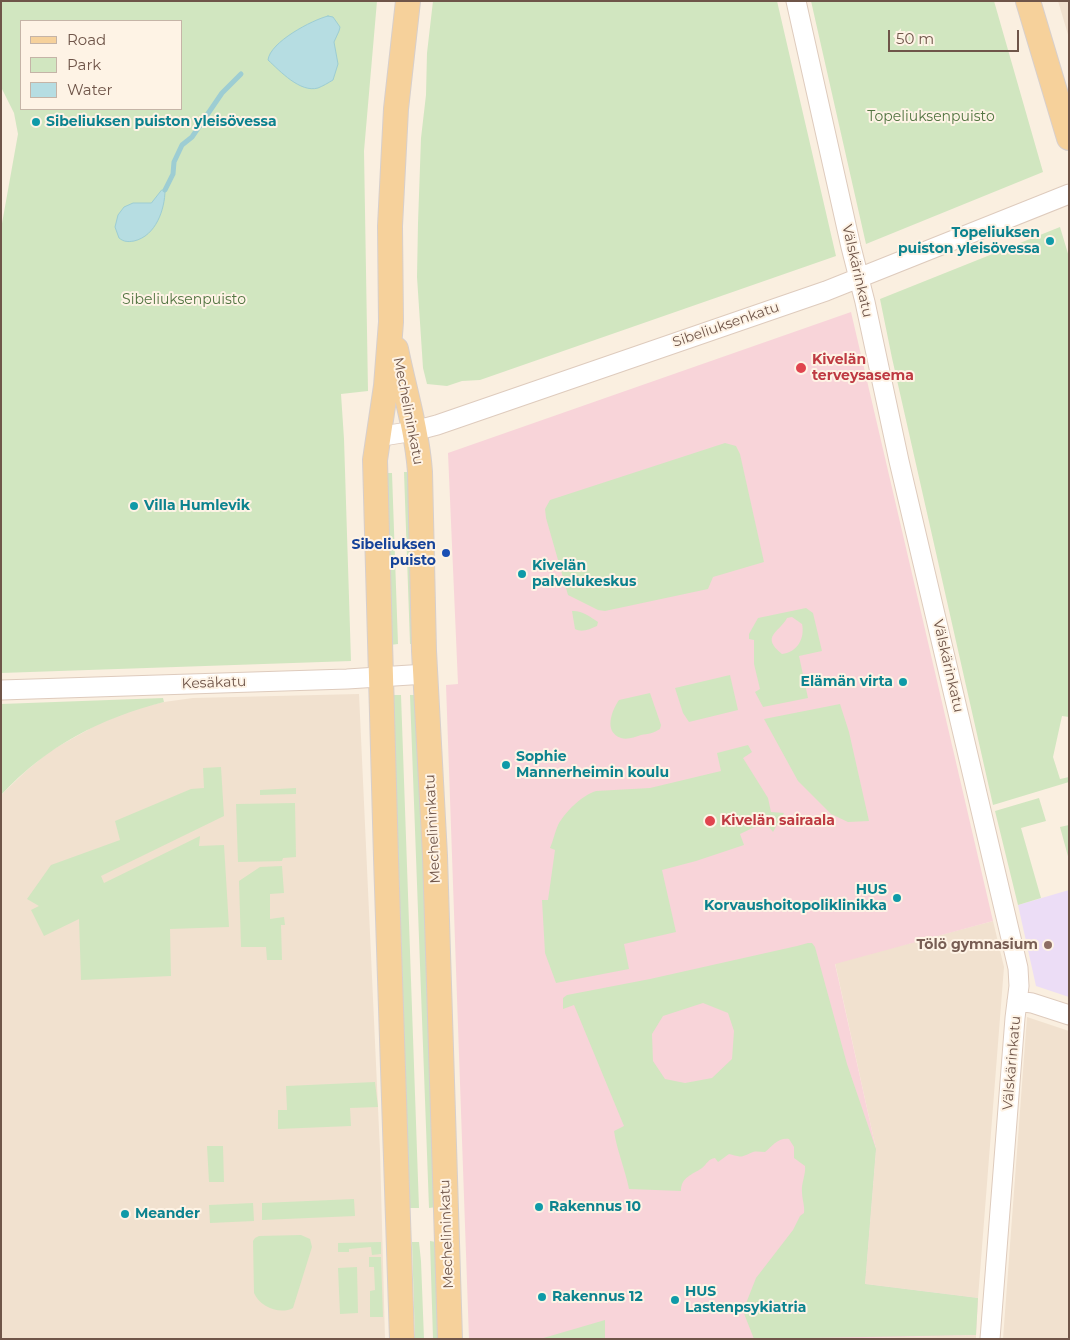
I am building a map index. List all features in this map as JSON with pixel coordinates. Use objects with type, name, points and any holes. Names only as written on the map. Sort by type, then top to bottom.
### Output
[{"type":"main road","name":"Mechelininkatu","points":[[402,1339],[380,677],[375,460],[386,386],[391,322],[390,216],[396,109],[408,1]]},
{"type":"main road","points":[[1028,1],[1069,138]]},
{"type":"main road","name":"Mechelininkatu","points":[[391,322],[414,431],[420,472],[426,674],[435,856],[450,1339]]},
{"type":"street","name":"Välskärinkatu","points":[[796,1],[898,461],[1018,968],[1019,980],[990,1339]]},
{"type":"street","name":"Sibeliuksenkatu","points":[[377,437],[414,431],[792,303],[859,279],[1069,194]]},
{"type":"street","name":"Kesäkatu","points":[[1,690],[426,674]]},
{"type":"street","points":[[1017,1001],[1032,1003],[1069,1014]]},
{"type":"shaded area","points":[[1058,1],[1069,1],[1069,38]]},
{"type":"shaded area","name":"Kivelän sairaala","points":[[851,312],[993,921],[835,964],[876,1149],[865,1284],[978,1298],[976,1335],[826,1339],[469,1339],[446,685],[458,684],[448,453]]},
{"type":"shaded area","points":[[359,694],[380,1151],[385,1339],[1,1339],[1,795],[50,751],[100,723],[138,708],[193,698]]},
{"type":"shaded area","name":"Tölö gymnasium","points":[[1069,890],[1069,997],[1036,986],[1018,905]]},
{"type":"shaded area","points":[[993,921],[1004,967],[978,1298],[865,1284],[876,1149],[835,963]]},
{"type":"shaded area","points":[[1027,1017],[1069,1031],[1069,1339],[1003,1339]]},
{"type":"shaded area","points":[[976,1335],[976,1339],[826,1339]]},
{"type":"green space","name":"Sibeliuksenpuisto","points":[[1,1],[377,1],[364,151],[368,391],[341,394],[351,661],[1,673],[1,229],[18,134],[14,113],[1,87]]},
{"type":"green space","points":[[433,1],[777,1],[836,256],[480,380],[462,381],[447,386],[427,384],[423,368],[417,277],[421,138]]},
{"type":"green space","name":"Topeliuksenpuisto","points":[[811,1],[994,1],[1043,172],[866,244]]},
{"type":"green space","points":[[1060,227],[1069,257],[1069,717],[1062,716],[1053,757],[1060,779],[1069,777],[1069,782],[993,805],[880,299]]},
{"type":"green space","points":[[725,443],[736,446],[740,454],[764,562],[713,577],[708,589],[605,611],[598,610],[568,595],[546,518],[545,509],[550,500]]},
{"type":"green space","points":[[404,472],[412,472],[418,644],[410,644]]},
{"type":"green space","points":[[384,473],[392,473],[398,644],[390,645]]},
{"type":"green space","points":[[806,608],[813,613],[822,651],[799,656],[808,698],[763,707],[755,692],[760,689],[754,664],[754,640],[749,639],[749,634],[758,618]],"holes":[[[792,617],[802,624],[803,629],[799,644],[788,653],[782,654],[772,643],[773,635],[787,618]]]},
{"type":"green space","points":[[572,611],[589,616],[598,622],[597,626],[583,631],[575,629]]},
{"type":"green space","points":[[730,675],[738,710],[689,722],[683,713],[675,688]]},
{"type":"green space","points":[[650,693],[661,725],[660,729],[651,733],[623,739],[615,735],[612,731],[611,721],[619,700]]},
{"type":"green space","points":[[393,695],[401,695],[419,1208],[410,1208]]},
{"type":"green space","points":[[410,695],[418,695],[437,1207],[429,1208]]},
{"type":"green space","points":[[163,698],[164,702],[118,717],[76,736],[37,762],[1,795],[1,704]]},
{"type":"green space","points":[[840,704],[849,732],[869,821],[848,822],[831,814],[798,781],[764,719]]},
{"type":"green space","points":[[748,745],[752,752],[743,758],[768,798],[771,812],[784,813],[773,832],[765,822],[740,834],[744,845],[662,870],[676,932],[624,944],[629,969],[556,983],[545,953],[542,900],[548,900],[555,850],[550,848],[558,825],[565,814],[579,800],[596,791],[650,788],[721,771],[717,753]]},
{"type":"green space","points":[[221,767],[224,816],[101,876],[104,883],[200,836],[199,846],[224,845],[229,927],[170,929],[171,976],[81,980],[79,919],[44,936],[31,910],[39,906],[27,899],[51,865],[120,840],[115,821],[191,789],[204,788],[203,768]]},
{"type":"green space","points":[[296,788],[296,794],[260,795],[260,790]]},
{"type":"green space","points":[[1039,798],[1046,821],[1021,828],[1041,898],[1018,905],[995,811]]},
{"type":"green space","points":[[295,803],[296,857],[283,858],[282,861],[238,862],[236,804]]},
{"type":"green space","points":[[1069,825],[1069,860],[1060,827]]},
{"type":"green space","points":[[282,866],[284,893],[270,894],[270,919],[284,917],[285,925],[281,925],[282,960],[267,960],[266,947],[241,947],[239,881],[260,867]]},
{"type":"green space","points":[[812,943],[815,947],[847,1064],[876,1149],[865,1284],[978,1298],[976,1335],[754,1339],[743,1311],[756,1278],[804,1213],[802,1189],[805,1166],[794,1158],[794,1147],[789,1139],[779,1141],[765,1152],[754,1152],[742,1156],[729,1154],[718,1162],[715,1158],[711,1159],[702,1168],[685,1179],[681,1186],[681,1191],[629,1189],[614,1131],[624,1126],[574,1005],[563,1009],[563,998],[567,995],[650,979]],"holes":[[[703,1003],[728,1013],[734,1031],[732,1059],[712,1078],[685,1083],[665,1079],[653,1061],[652,1034],[663,1016]]]},
{"type":"green space","points":[[375,1082],[378,1107],[350,1108],[351,1126],[278,1129],[278,1110],[287,1110],[286,1086]]},
{"type":"green space","points":[[207,1146],[223,1146],[224,1182],[209,1182]]},
{"type":"green space","points":[[354,1199],[355,1216],[262,1220],[262,1203]]},
{"type":"green space","points":[[253,1203],[254,1221],[210,1223],[209,1205]]},
{"type":"green space","points":[[301,1235],[310,1239],[312,1247],[293,1308],[282,1311],[266,1306],[254,1293],[253,1241],[259,1236]]},
{"type":"green space","points":[[430,1241],[436,1242],[441,1339],[433,1339]]},
{"type":"green space","points":[[381,1242],[381,1254],[372,1255],[371,1247],[349,1249],[349,1252],[338,1252],[338,1243]]},
{"type":"green space","points":[[412,1242],[419,1242],[424,1339],[415,1339]]},
{"type":"green space","points":[[369,1257],[381,1257],[383,1317],[370,1317],[370,1291],[375,1290],[374,1267],[369,1267]]},
{"type":"green space","points":[[357,1267],[358,1313],[340,1314],[338,1268]]},
{"type":"green space","points":[[605,1320],[605,1339],[540,1339]]},
{"type":"water","points":[[328,16],[333,17],[340,27],[334,42],[338,64],[333,80],[318,88],[311,89],[291,80],[268,60],[270,53],[284,39],[312,22]]},
{"type":"water","points":[[162,190],[165,190],[165,197],[161,213],[158,221],[148,234],[134,241],[126,241],[119,238],[115,227],[118,215],[124,207],[133,203],[151,203]]},
{"type":"waterway","points":[[165,190],[173,174],[174,162],[182,145],[192,137],[222,93],[241,74]]},
{"type":"place","name":"Sibeliuksen puiston yleisövessa","points":[[36,122]]},
{"type":"place","name":"Topeliuksen puiston yleisövessa","points":[[1050,241]]},
{"type":"place","name":"Kivelän terveysasema","points":[[801,368]]},
{"type":"place","name":"Villa Humlevik","points":[[134,506]]},
{"type":"place","name":"Sibeliuksen puisto","points":[[446,553]]},
{"type":"place","name":"Kivelän palvelukeskus","points":[[522,574]]},
{"type":"place","name":"Elämän virta","points":[[903,682]]},
{"type":"place","name":"Sophie Mannerheimin koulu","points":[[506,765]]},
{"type":"place","name":"Kivelän sairaala","points":[[710,821]]},
{"type":"place","name":"HUS Korvaushoitopoliklinikka","points":[[897,898]]},
{"type":"place","name":"Tölö gymnasium","points":[[1048,945]]},
{"type":"place","name":"Rakennus 10","points":[[539,1207]]},
{"type":"place","name":"Meander","points":[[125,1214]]},
{"type":"place","name":"Rakennus 12","points":[[542,1297]]},
{"type":"place","name":"HUS Lastenpsykiatria","points":[[675,1300]]}]
